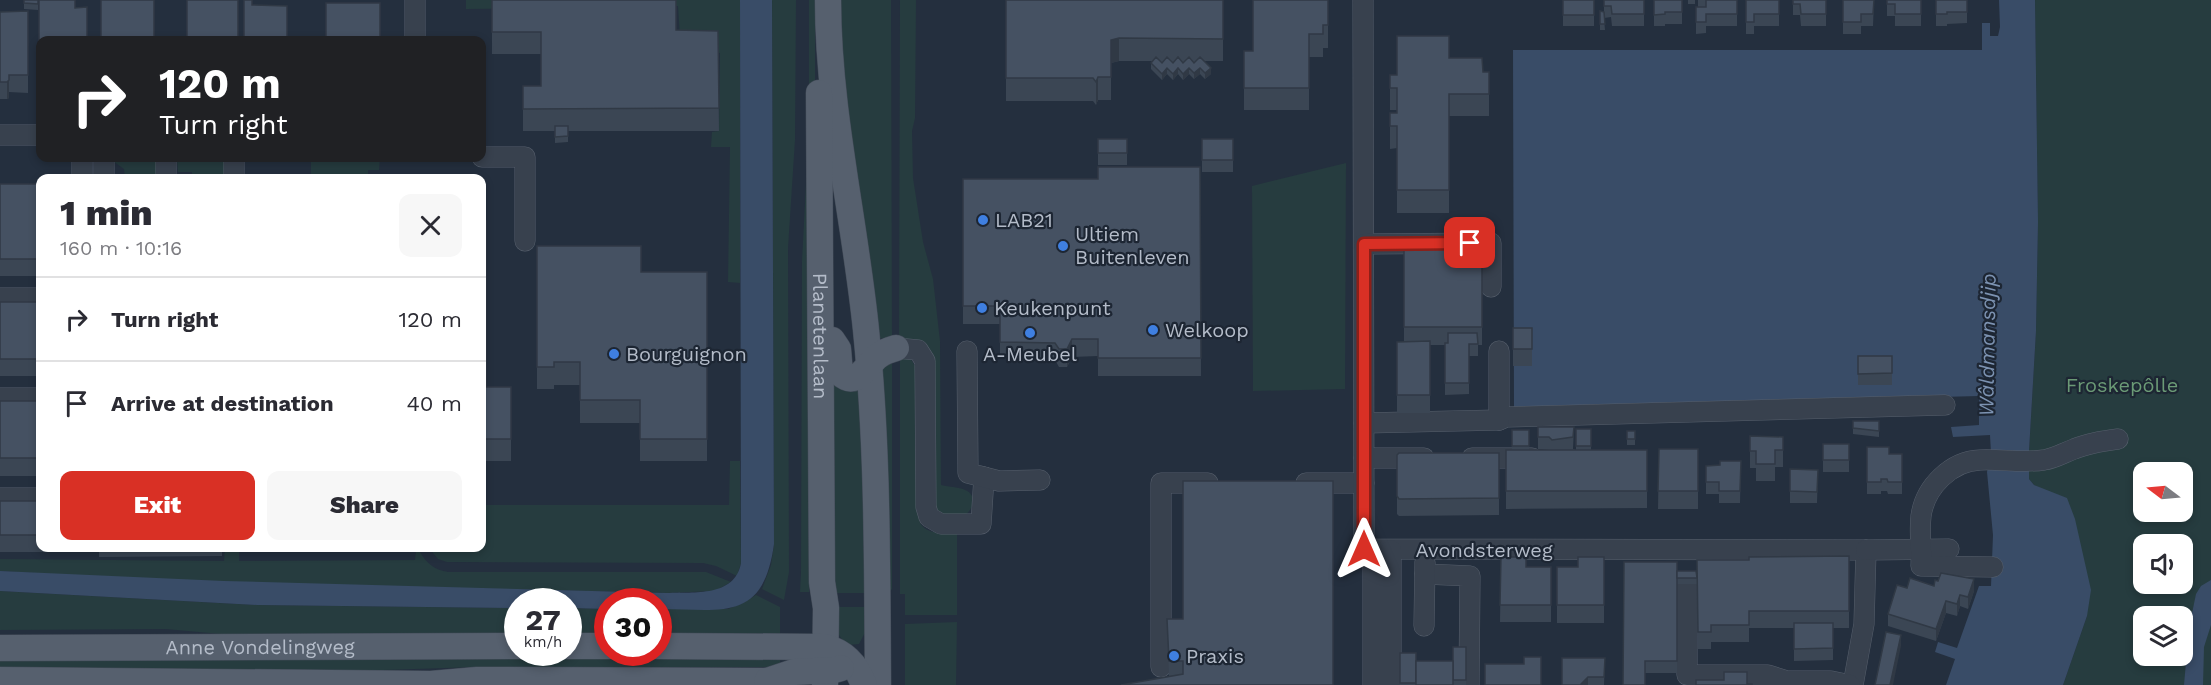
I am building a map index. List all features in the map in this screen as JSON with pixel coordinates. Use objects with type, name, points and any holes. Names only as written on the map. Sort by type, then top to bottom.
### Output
[{"type":"main road","name":"Planetenlaan","points":[[819,0],[822,582],[826,608],[825,668]]},
{"type":"main road","name":"Planetenlaan","points":[[828,0],[828,31],[836,116],[866,333],[876,490],[878,685]]},
{"type":"main road","points":[[822,259],[826,252],[831,250],[844,253],[862,292]]},
{"type":"main road","points":[[822,325],[838,349],[838,369],[843,376],[853,378],[862,375],[868,365],[884,352],[896,348]]},
{"type":"main road","points":[[866,333],[872,341],[896,348]]},
{"type":"main road","points":[[672,646],[774,646],[788,641],[803,629],[809,620],[822,582]]},
{"type":"main road","name":"Planetenlaan","points":[[858,674],[865,650],[877,623]]},
{"type":"main road","name":"Anne Vondelingweg","points":[[0,648],[504,646]]},
{"type":"main road","points":[[774,646],[825,668]]},
{"type":"main road","points":[[776,683],[794,672],[825,668],[838,652],[858,674]]},
{"type":"main road","name":"Anne Vondelingweg","points":[[0,680],[431,684],[477,680],[776,683]]},
{"type":"street","points":[[416,0],[416,36]]},
{"type":"street","points":[[1364,0],[1364,549],[1382,550]]},
{"type":"street","points":[[0,135],[36,135]]},
{"type":"street","points":[[486,157],[525,157],[525,241]]},
{"type":"street","points":[[1364,244],[1491,243],[1491,287]]},
{"type":"street","points":[[0,298],[36,298]]},
{"type":"street","points":[[896,348],[918,350],[925,361],[926,507],[929,517],[940,524],[981,524],[984,477]]},
{"type":"street","points":[[967,351],[968,473],[999,481],[1040,480]]},
{"type":"street","points":[[1499,351],[1499,420]]},
{"type":"street","points":[[0,398],[36,398]]},
{"type":"street","points":[[1364,423],[1945,405]]},
{"type":"street","points":[[1993,567],[1921,566],[1922,511],[1935,485],[1949,470],[1963,463],[1977,460],[2056,458],[2074,448],[2118,439]]},
{"type":"street","points":[[1364,458],[1548,458]]},
{"type":"street","points":[[1161,667],[1161,483],[1227,483]]},
{"type":"street","points":[[1291,483],[1364,483]]},
{"type":"street","points":[[0,498],[36,498]]},
{"type":"street","name":"Avondsterweg","points":[[1382,550],[1949,549]]},
{"type":"street","points":[[1373,685],[1382,550]]},
{"type":"street","points":[[1382,550],[1391,685]]},
{"type":"street","points":[[1424,626],[1425,550]]},
{"type":"street","points":[[1687,550],[1687,675],[1768,675],[1787,681],[1832,681],[1852,685],[1864,624],[1866,550]]},
{"type":"street","points":[[1425,574],[1470,576],[1469,685]]},
{"type":"green space","points":[[466,0],[740,0],[740,283],[728,282],[730,147],[711,147],[712,132],[719,131],[720,53],[681,52],[678,6],[466,9]]},
{"type":"green space","points":[[772,0],[796,0],[795,140],[788,248],[789,572],[784,600],[762,589],[771,565],[774,544]]},
{"type":"green space","points":[[809,0],[815,0],[815,160],[809,358],[809,592],[800,592],[802,261],[809,125]]},
{"type":"green space","points":[[833,0],[891,0],[892,339],[879,338]]},
{"type":"green space","points":[[900,0],[916,0],[913,178],[923,242],[933,279],[940,341],[941,485],[966,490],[970,493],[973,502],[966,515],[947,517],[938,512],[934,501],[933,354],[925,342],[899,339]]},
{"type":"green space","name":"Froskepôlle","points":[[2035,0],[2211,0],[2211,685],[2063,685],[2087,616],[2046,491],[2034,485],[2029,479],[2036,331],[2038,222]]},
{"type":"green space","points":[[114,162],[156,162],[156,174],[125,174],[124,169]]},
{"type":"green space","points":[[177,162],[224,162],[224,174],[178,172]]},
{"type":"green space","points":[[311,162],[380,162],[379,170],[368,170],[368,174],[311,174]]},
{"type":"green space","points":[[1346,163],[1345,389],[1253,391],[1252,186]]},
{"type":"green space","points":[[892,357],[892,589],[889,593],[879,364]]},
{"type":"green space","points":[[900,357],[910,358],[917,369],[920,523],[932,532],[957,532],[957,615],[905,615],[905,594],[900,594]]},
{"type":"green space","points":[[833,382],[865,384],[873,593],[833,593]]},
{"type":"green space","points":[[730,461],[740,461],[741,563],[737,576],[716,566],[703,563],[447,562],[438,559],[432,552],[486,552],[486,505],[729,505]]},
{"type":"green space","points":[[225,552],[239,552],[239,561],[415,560],[416,552],[420,552],[432,566],[448,572],[706,572],[731,582],[715,591],[672,593],[672,588],[594,588],[594,591],[582,591],[582,588],[504,589],[250,583],[0,571],[0,559],[224,561]]},
{"type":"green space","points":[[0,591],[257,605],[504,608],[504,635],[253,637],[166,629],[0,630]]},
{"type":"green space","points":[[756,595],[780,607],[780,635],[672,636],[672,609],[728,609]]},
{"type":"green space","points":[[833,607],[872,607],[869,625],[859,644],[848,645],[840,637],[836,628]]},
{"type":"green space","points":[[582,608],[594,609],[594,636],[582,635]]},
{"type":"green space","points":[[957,622],[956,685],[905,685],[905,624]]},
{"type":"green space","points":[[504,654],[504,666],[582,666],[582,654],[594,654],[594,666],[672,666],[672,655],[780,656],[780,667],[476,667],[262,674],[0,673],[0,659]]},
{"type":"water","points":[[740,0],[772,0],[774,544],[769,569],[760,587],[750,599],[736,606],[721,609],[672,609],[672,593],[701,592],[722,587],[731,582],[741,563]]},
{"type":"water","name":"Wâldmansdjip","points":[[1999,0],[2035,0],[2038,222],[2036,331],[2029,479],[2034,485],[2067,498],[2075,519],[2091,590],[2087,616],[2063,685],[1946,685],[1955,659],[1935,652],[1938,642],[1957,648],[1979,586],[1991,586],[1993,535],[1987,472],[1991,453],[1990,435],[1953,437],[1951,427],[1979,425],[1979,396],[1514,408],[1513,50],[1982,50],[1982,23],[1990,23],[1990,36],[1998,36]]},
{"type":"water","points":[[0,571],[224,581],[504,589],[504,608],[257,605],[0,591]]},
{"type":"water","points":[[2211,580],[2211,625],[2204,647],[2203,685],[2184,685],[2186,666],[2193,666],[2193,609],[2196,594],[2201,586]]},
{"type":"water","points":[[582,591],[594,591],[594,609],[582,608]]},
{"type":"building","points":[[24,0],[38,0],[38,4],[24,3]]},
{"type":"building","points":[[39,0],[75,0],[75,8],[87,7],[87,36],[39,36]]},
{"type":"building","points":[[101,0],[154,0],[154,36],[101,36]]},
{"type":"building","points":[[187,0],[238,0],[238,36],[187,36]]},
{"type":"building","points":[[244,0],[252,0],[252,5],[287,6],[287,36],[244,36]]},
{"type":"building","points":[[492,0],[676,0],[676,30],[718,31],[719,108],[523,109],[523,86],[541,86],[541,32],[492,32]]},
{"type":"building","points":[[1006,0],[1223,0],[1223,39],[1119,38],[1111,40],[1111,77],[1098,77],[1096,82],[1093,78],[1006,78]]},
{"type":"building","points":[[1253,0],[1328,0],[1328,25],[1323,25],[1323,34],[1309,34],[1309,88],[1244,88],[1244,51],[1253,51]]},
{"type":"building","points":[[1563,0],[1594,0],[1594,15],[1563,15]]},
{"type":"building","points":[[1604,0],[1644,0],[1644,14],[1612,14],[1611,6],[1604,6]]},
{"type":"building","points":[[1654,0],[1682,0],[1682,12],[1665,12],[1665,14],[1654,15]]},
{"type":"building","points":[[1706,0],[1737,0],[1737,14],[1706,14],[1706,22],[1696,22],[1696,7],[1706,7]]},
{"type":"building","points":[[1746,0],[1779,0],[1779,14],[1754,14],[1754,22],[1746,22]]},
{"type":"building","points":[[1793,0],[1826,0],[1826,14],[1801,14],[1800,4],[1793,4]]},
{"type":"building","points":[[1843,0],[1874,0],[1873,14],[1861,14],[1861,22],[1843,22]]},
{"type":"building","points":[[1887,0],[1921,0],[1921,14],[1895,14],[1895,4],[1887,4]]},
{"type":"building","points":[[1936,0],[1967,0],[1967,12],[1936,14]]},
{"type":"building","points":[[326,3],[380,3],[380,36],[326,36]]},
{"type":"building","points":[[28,11],[28,75],[9,75],[7,82],[0,82],[0,12]]},
{"type":"building","points":[[1600,11],[1604,12],[1605,24],[1600,24]]},
{"type":"building","points":[[1397,36],[1449,36],[1449,58],[1482,58],[1483,72],[1489,72],[1489,94],[1449,94],[1449,190],[1397,190],[1397,126],[1390,126],[1390,113],[1397,113],[1397,88],[1390,88],[1390,75],[1397,75]]},
{"type":"building","points":[[1156,57],[1162,63],[1167,57],[1173,63],[1178,57],[1183,63],[1189,57],[1194,63],[1200,57],[1211,68],[1205,73],[1200,68],[1194,73],[1189,68],[1183,74],[1178,68],[1173,74],[1167,68],[1162,74],[1151,63]]},
{"type":"building","points":[[555,126],[568,126],[568,136],[555,137]]},
{"type":"building","points":[[1098,139],[1127,139],[1127,153],[1098,153]]},
{"type":"building","points":[[1202,139],[1233,139],[1233,160],[1202,160]]},
{"type":"building","points":[[1098,167],[1200,167],[1201,358],[1098,358],[1098,339],[1072,339],[1067,349],[1059,349],[1055,343],[1000,342],[1000,306],[963,306],[963,179],[1098,179]]},
{"type":"building","points":[[0,184],[36,184],[36,259],[0,259]]},
{"type":"building","points":[[1404,237],[1482,237],[1482,327],[1404,327]]},
{"type":"building","points":[[537,246],[641,246],[641,272],[707,272],[707,439],[640,439],[640,400],[580,400],[580,362],[554,362],[554,367],[537,367]]},
{"type":"building","points":[[0,302],[36,302],[36,359],[0,359]]},
{"type":"building","points":[[1513,328],[1532,328],[1532,349],[1513,349]]},
{"type":"building","points":[[1448,333],[1477,333],[1478,344],[1469,344],[1469,383],[1445,383],[1445,343],[1448,343]]},
{"type":"building","points":[[1430,341],[1430,395],[1397,395],[1397,342]]},
{"type":"building","points":[[1858,356],[1892,356],[1892,373],[1858,374]]},
{"type":"building","points":[[486,387],[511,387],[511,439],[486,439]]},
{"type":"building","points":[[0,401],[36,401],[36,458],[0,458]]},
{"type":"building","points":[[1853,421],[1879,421],[1879,431],[1853,428]]},
{"type":"building","points":[[1538,427],[1574,427],[1573,437],[1552,440],[1549,437],[1538,437]]},
{"type":"building","points":[[1576,429],[1591,429],[1591,446],[1576,446]]},
{"type":"building","points":[[1512,430],[1529,430],[1529,446],[1512,446]]},
{"type":"building","points":[[1627,431],[1635,431],[1635,439],[1627,439]]},
{"type":"building","points":[[1750,436],[1783,437],[1783,450],[1775,450],[1775,464],[1756,464],[1756,451],[1750,451]]},
{"type":"building","points":[[1823,444],[1849,444],[1849,460],[1823,460]]},
{"type":"building","points":[[1867,447],[1889,447],[1889,454],[1902,454],[1902,482],[1888,482],[1887,479],[1881,479],[1881,482],[1867,482]]},
{"type":"building","points":[[1659,449],[1698,449],[1698,491],[1658,491]]},
{"type":"building","points":[[1506,450],[1647,450],[1647,491],[1506,491]]},
{"type":"building","points":[[1399,453],[1499,453],[1499,498],[1399,499],[1397,496],[1397,455]]},
{"type":"building","points":[[1720,461],[1741,461],[1740,491],[1719,491],[1719,482],[1706,482],[1706,466],[1720,465]]},
{"type":"building","points":[[1790,469],[1818,470],[1817,492],[1790,491]]},
{"type":"building","points":[[1183,481],[1333,481],[1333,685],[1121,685],[1183,674],[1183,661],[1169,661],[1167,619],[1183,619]]},
{"type":"building","points":[[0,501],[36,501],[36,535],[0,535]]},
{"type":"building","points":[[1849,556],[1849,611],[1749,611],[1749,625],[1711,625],[1711,632],[1698,632],[1697,560]]},
{"type":"building","points":[[1501,557],[1526,557],[1526,567],[1551,567],[1551,605],[1500,605]]},
{"type":"building","points":[[1578,557],[1604,557],[1604,605],[1557,605],[1557,567],[1578,567]]},
{"type":"building","points":[[1624,562],[1677,562],[1677,661],[1645,661],[1645,685],[1623,685]]},
{"type":"building","points":[[1677,571],[1696,571],[1697,578],[1677,578]]},
{"type":"building","points":[[1941,573],[1974,579],[1968,597],[1960,595],[1957,604],[1946,601],[1936,629],[1888,614],[1897,585],[1907,588],[1910,578],[1934,586],[1935,580],[1938,581]]},
{"type":"building","points":[[1794,623],[1833,623],[1833,648],[1794,649]]},
{"type":"building","points":[[1886,632],[1901,635],[1890,685],[1875,685]]},
{"type":"building","points":[[1453,647],[1466,647],[1466,680],[1453,680]]},
{"type":"building","points":[[1400,653],[1416,653],[1416,683],[1400,683]]},
{"type":"building","points":[[1524,657],[1541,657],[1541,685],[1485,685],[1485,664],[1524,664]]},
{"type":"building","points":[[1562,658],[1605,658],[1604,677],[1588,677],[1581,685],[1562,685]]},
{"type":"building","points":[[1416,661],[1453,661],[1453,685],[1416,685]]},
{"type":"building","points":[[1724,672],[1747,672],[1747,684],[1752,685],[1696,685],[1696,680],[1724,680]]},
{"type":"place","name":"LAB21","points":[[983,220]]},
{"type":"place","name":"Ultiem Buitenleven","points":[[1063,246]]},
{"type":"place","name":"Keukenpunt","points":[[982,308]]},
{"type":"place","name":"Welkoop","points":[[1153,330]]},
{"type":"place","name":"A-Meubel","points":[[1030,333]]},
{"type":"place","name":"Bourguignon","points":[[614,354]]},
{"type":"place","name":"Praxis","points":[[1174,656]]},
{"type":"route","points":[[1364,549],[1364,244],[1470,243]]}]
